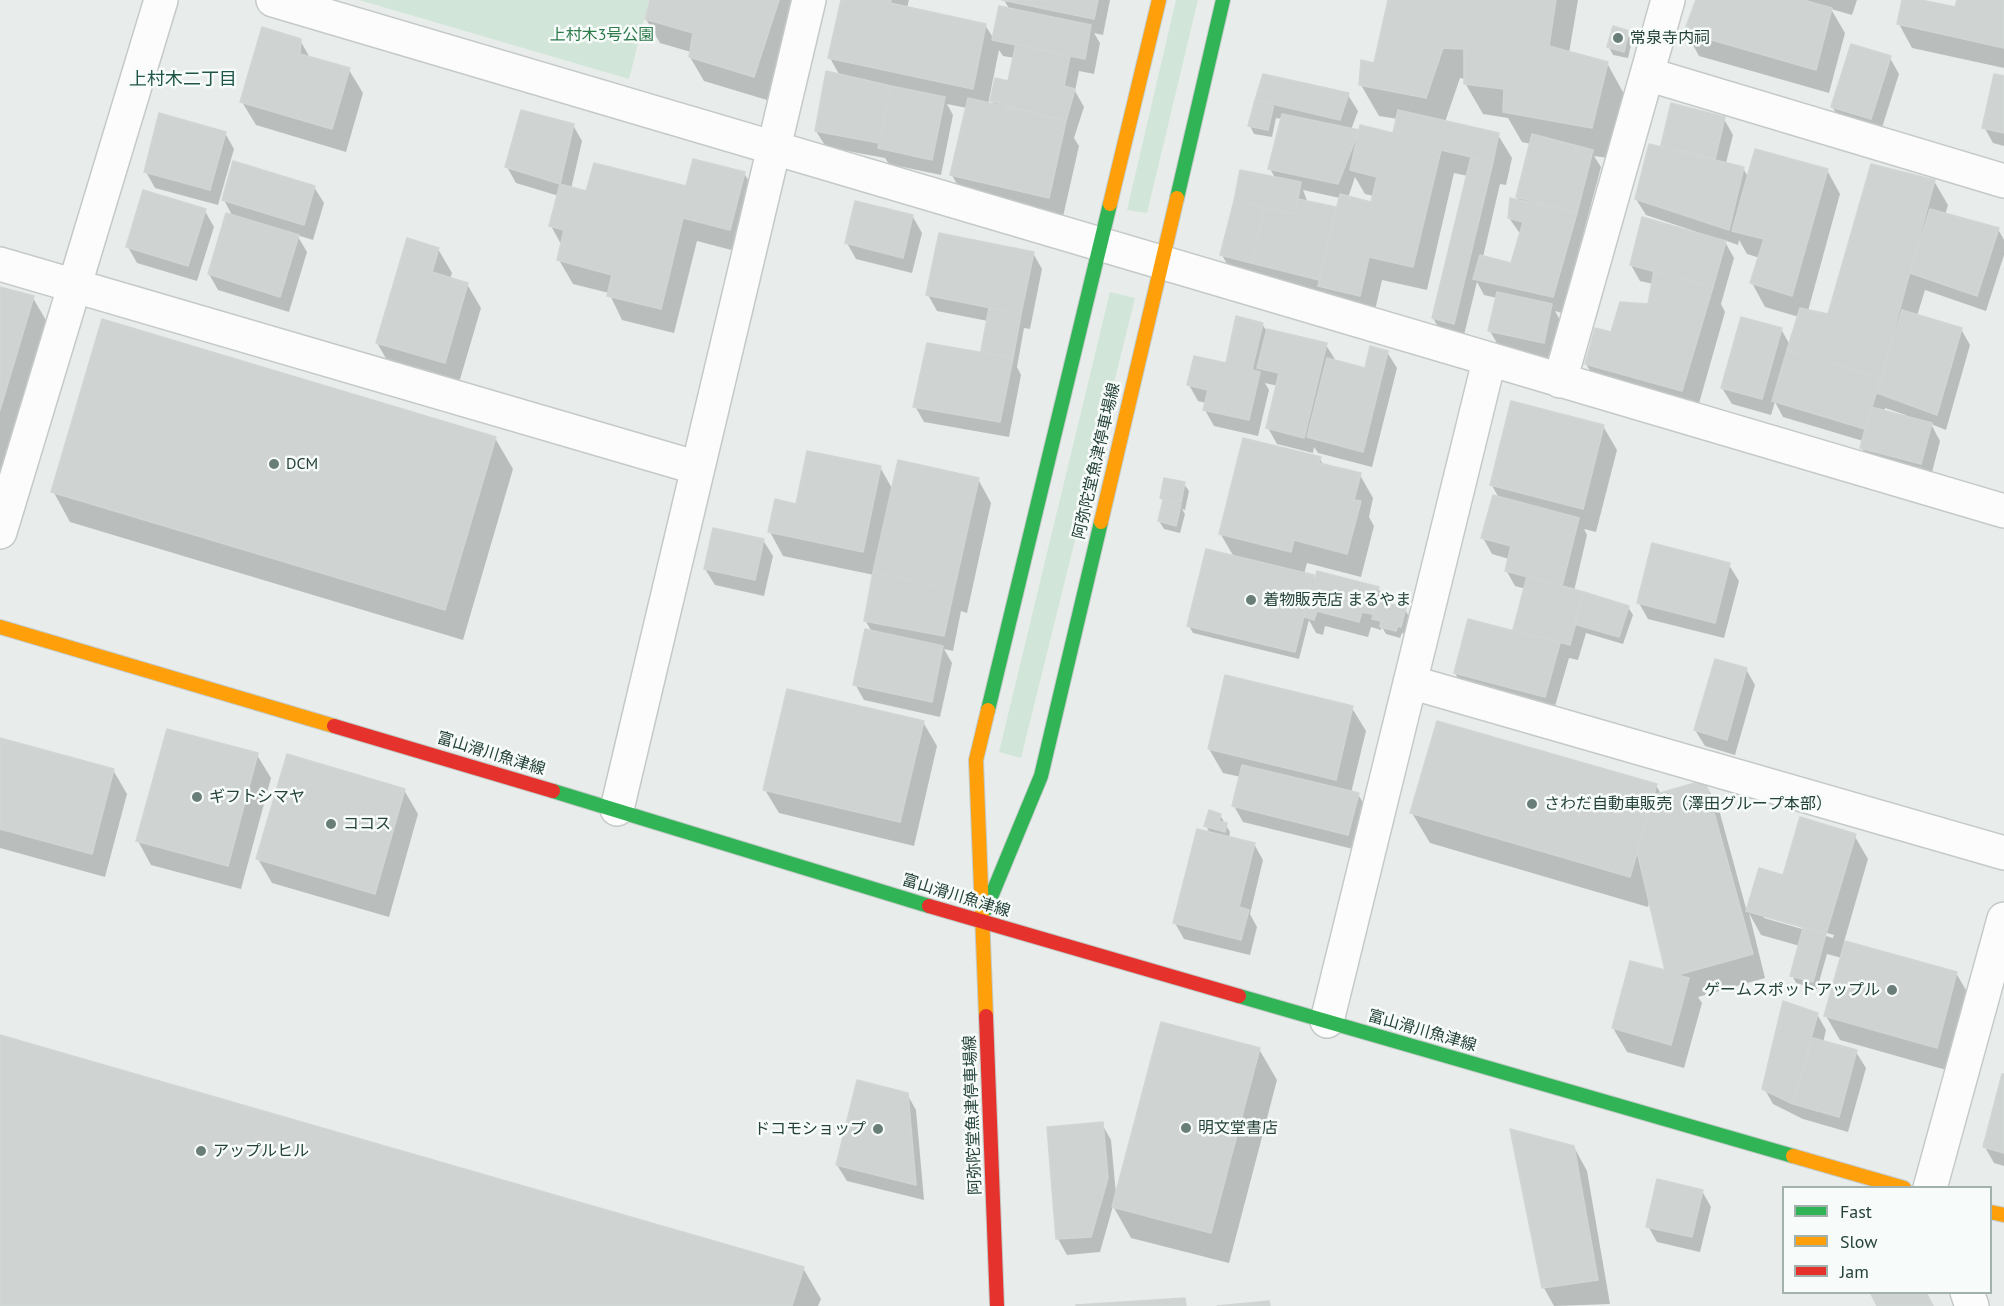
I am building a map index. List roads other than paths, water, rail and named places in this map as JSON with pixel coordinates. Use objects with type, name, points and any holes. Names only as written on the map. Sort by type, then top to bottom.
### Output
[{"type":"main road","name":"阿弥陀堂魚津停車場線","points":[[997,1306],[976,760],[1159,0]]},
{"type":"main road","name":"阿弥陀堂魚津停車場線","points":[[981,922],[1041,776],[1223,0]]},
{"type":"main road","name":"富山滑川魚津線","points":[[0,627],[617,809],[981,922],[1897,1186]]},
{"type":"street","points":[[0,532],[161,0]]},
{"type":"street","points":[[273,0],[1160,264],[2004,511]]},
{"type":"street","points":[[617,809],[808,0]]},
{"type":"street","points":[[1560,381],[1668,0]]},
{"type":"street","points":[[1647,74],[2004,181]]},
{"type":"street","points":[[0,264],[698,468]]},
{"type":"street","points":[[1327,1021],[1489,360]]},
{"type":"street","points":[[1410,682],[2004,853]]},
{"type":"street","points":[[1931,1186],[2004,919]]},
{"type":"place","name":"常泉寺内祠","points":[[1618,38]]},
{"type":"place","name":"DCM","points":[[274,464]]},
{"type":"place","name":"着物販売店 まるやま","points":[[1251,600]]},
{"type":"place","name":"ギフトシマヤ","points":[[197,797]]},
{"type":"place","name":"さわだ自動車販売（澤田グループ本部）","points":[[1532,804]]},
{"type":"place","name":"ココス","points":[[331,824]]},
{"type":"place","name":"ゲームスポットアップル","points":[[1892,990]]},
{"type":"place","name":"明文堂書店","points":[[1186,1128]]},
{"type":"place","name":"ドコモショップ","points":[[878,1129]]},
{"type":"place","name":"アップルヒル","points":[[201,1151]]},
{"type":"district","name":"上村木二丁目","points":[[183,80]]},
{"type":"park label","name":"上村木3号公園","points":[[602,35]]}]
